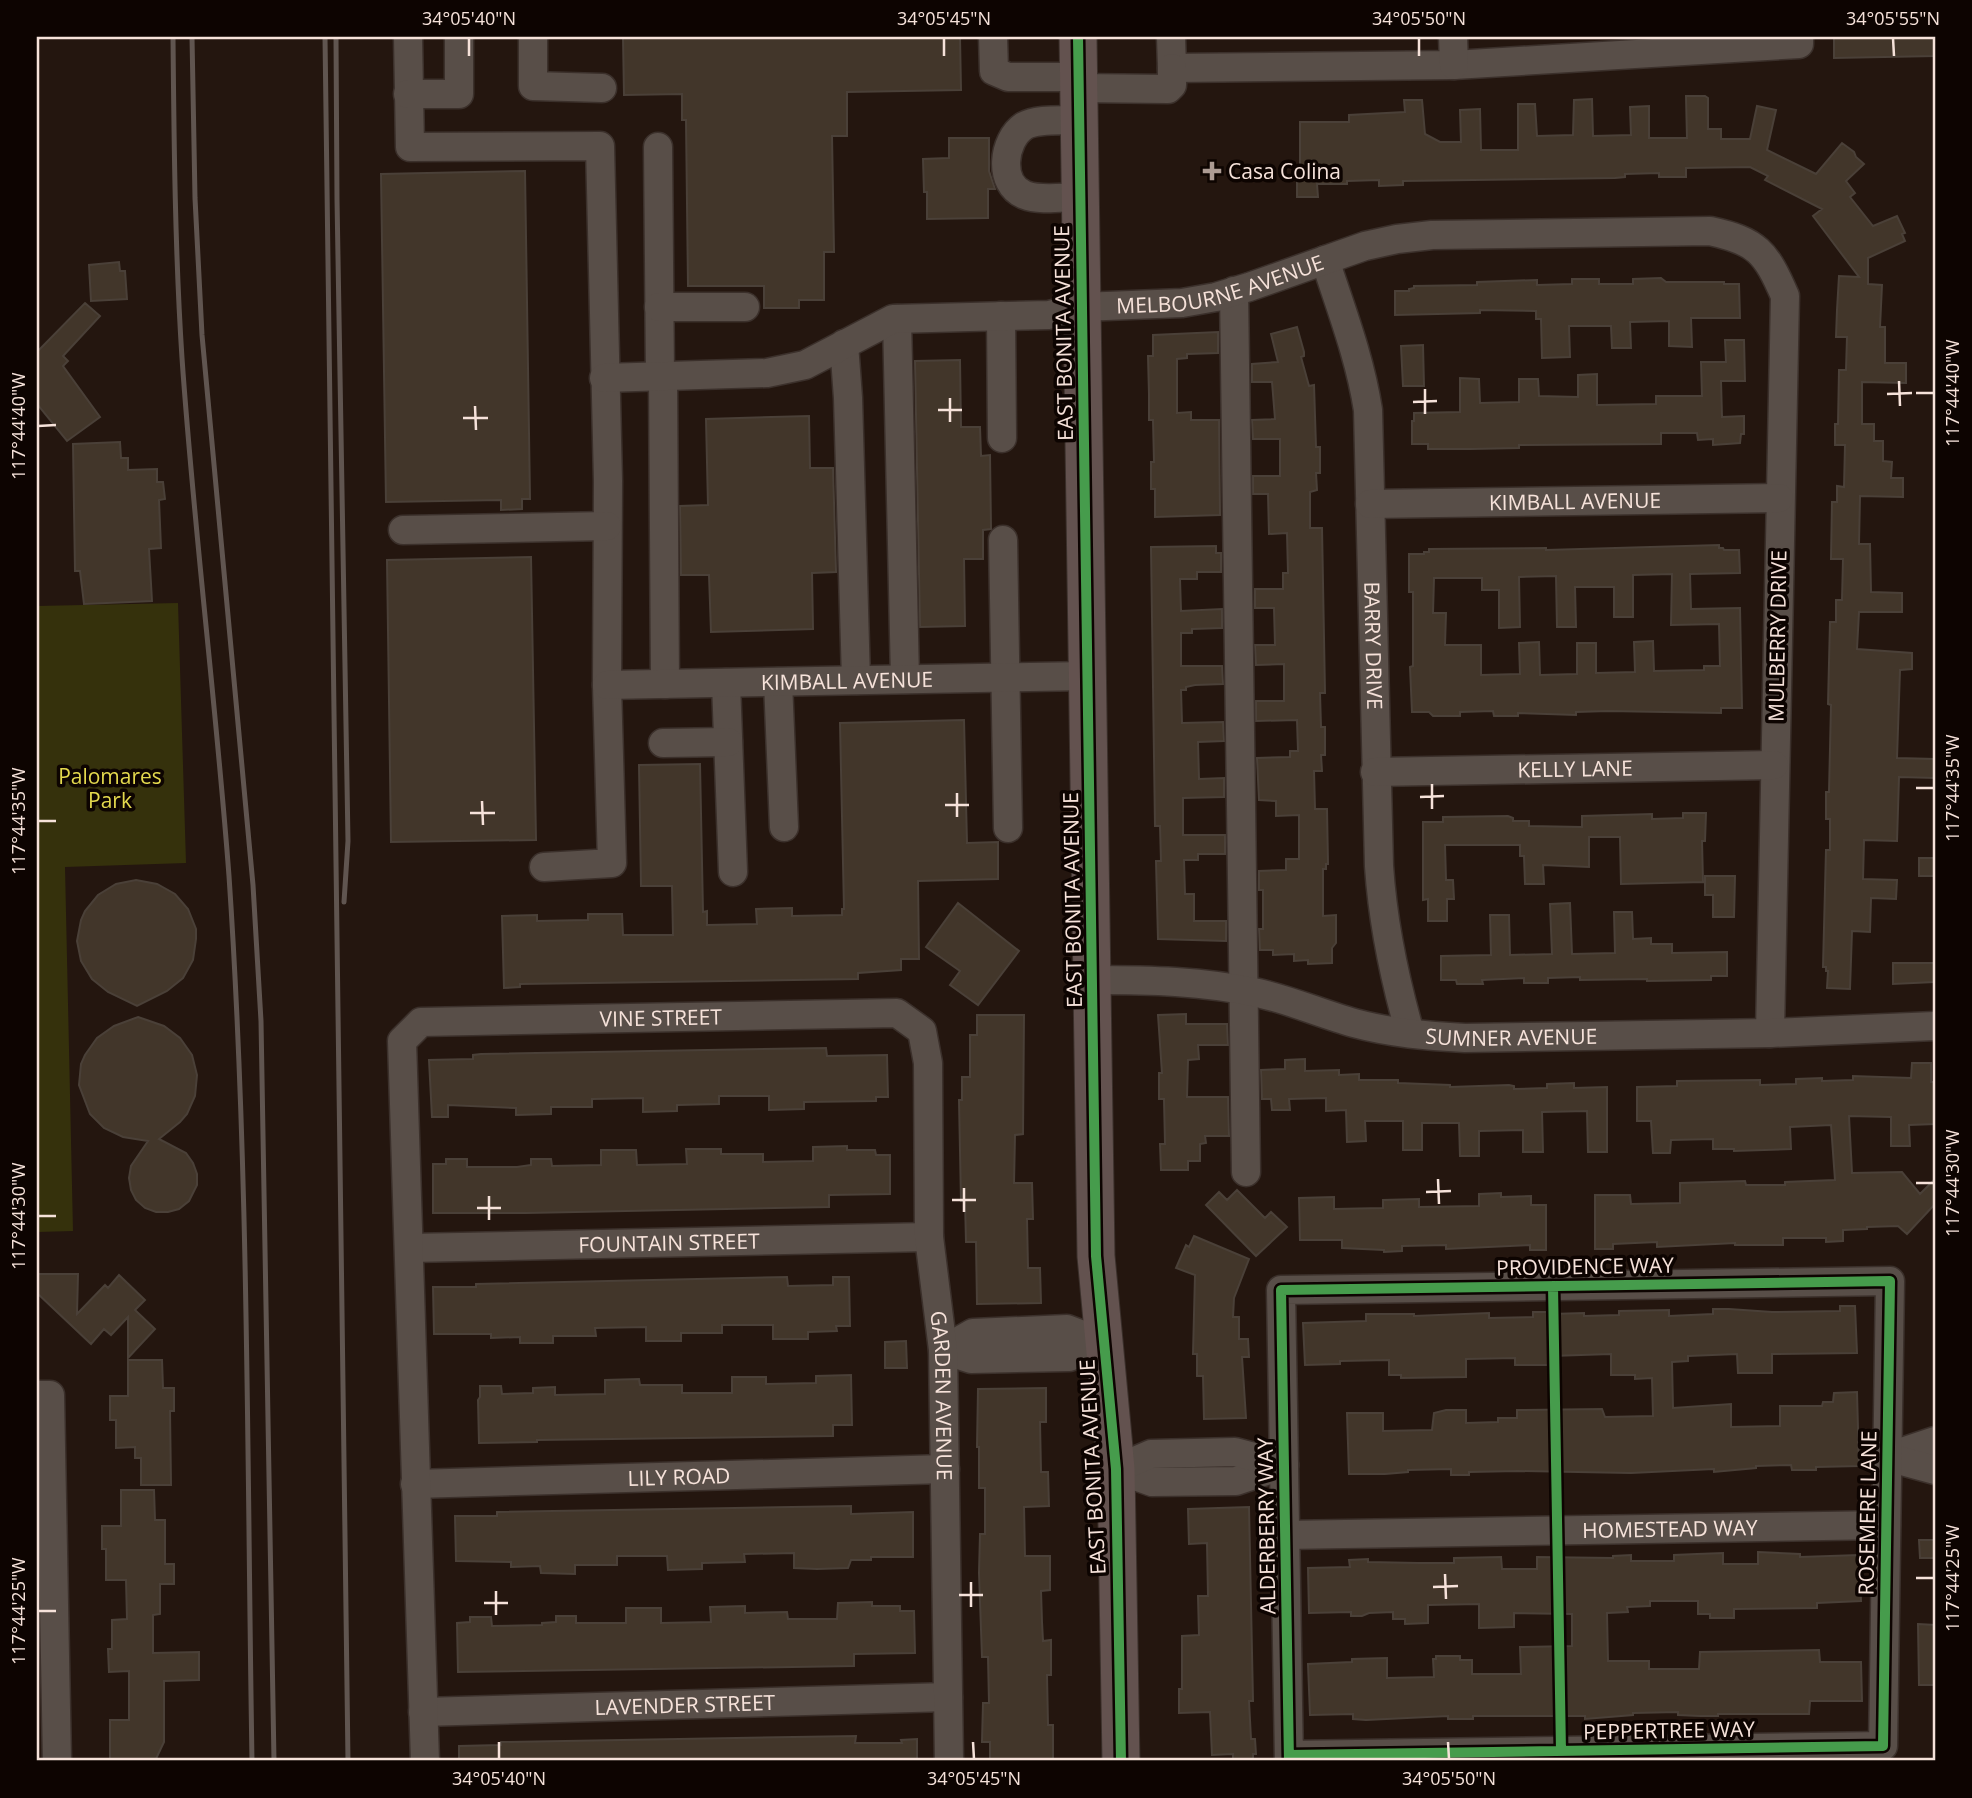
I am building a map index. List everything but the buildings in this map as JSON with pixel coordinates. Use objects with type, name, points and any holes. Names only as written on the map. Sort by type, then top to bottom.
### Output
[{"type":"main road","name":"EAST BONITA AVENUE","points":[[1078,37],[1096,1256],[1116,1469],[1121,1761]]},
{"type":"street","points":[[408,37],[410,147],[600,146],[612,863],[544,867]]},
{"type":"street","points":[[408,94],[459,94],[459,37]]},
{"type":"street","points":[[533,37],[533,86],[602,88]]},
{"type":"street","points":[[993,37],[994,71],[1079,95],[1168,89],[1172,85],[1171,37]]},
{"type":"street","points":[[1453,37],[1454,65]]},
{"type":"street","points":[[1172,68],[1454,65],[1799,44],[1799,37]]},
{"type":"street","points":[[1079,95],[1027,124],[1015,134],[1008,145],[1006,156],[1008,175],[1014,187],[1024,195],[1080,197]]},
{"type":"street","points":[[657,147],[665,684]]},
{"type":"street","name":"MELBOURNE AVENUE","points":[[604,378],[787,370],[805,365],[877,325],[897,319],[1049,315],[1081,307],[1182,303],[1234,291],[1397,239],[1432,235],[1710,231],[1733,236],[1756,247]]},
{"type":"street","name":"MULBERRY DRIVE","points":[[1756,247],[1773,269],[1785,296],[1770,1033]]},
{"type":"street","name":"BARRY DRIVE","points":[[1325,260],[1363,379],[1367,410],[1375,772],[1382,917],[1393,975],[1409,1034]]},
{"type":"street","points":[[1234,291],[1246,1172]]},
{"type":"street","points":[[659,307],[745,307]]},
{"type":"street","points":[[1001,316],[1002,438]]},
{"type":"street","points":[[897,319],[905,679]]},
{"type":"street","points":[[844,344],[856,680]]},
{"type":"street","name":"KIMBALL AVENUE","points":[[1370,504],[1779,498]]},
{"type":"street","points":[[403,530],[607,526]]},
{"type":"street","points":[[1003,540],[1008,828]]},
{"type":"street","name":"KIMBALL AVENUE","points":[[607,685],[1088,676]]},
{"type":"street","points":[[778,681],[784,827]]},
{"type":"street","points":[[726,683],[733,872]]},
{"type":"street","points":[[663,743],[729,742]]},
{"type":"street","name":"KELLY LANE","points":[[1375,772],[1774,765]]},
{"type":"street","name":"SUMNER AVENUE","points":[[1093,980],[1159,980],[1243,990],[1355,1023],[1409,1034],[1465,1038],[1770,1033],[1935,1026]]},
{"type":"street","name":"VINE STREET","points":[[410,1248],[402,1041],[421,1022],[897,1013],[922,1031]]},
{"type":"street","name":"GARDEN AVENUE","points":[[922,1031],[928,1063],[929,1237],[943,1350],[949,1761]]},
{"type":"street","name":"FOUNTAIN STREET","points":[[410,1248],[929,1237]]},
{"type":"street","points":[[410,1248],[425,1761]]},
{"type":"street","name":"PROVIDENCE WAY","points":[[1281,1290],[1890,1280]]},
{"type":"street","name":"ROSEMERE LANE","points":[[1882,1746],[1890,1280]]},
{"type":"street","name":"ALDERBERRY WAY","points":[[1281,1290],[1289,1758]]},
{"type":"street","points":[[943,1350],[971,1359],[1069,1357],[1104,1343]]},
{"type":"street","points":[[43,1395],[46,1688],[57,1761]]},
{"type":"street","points":[[1887,1457],[1935,1441]]},
{"type":"street","points":[[1116,1469],[1151,1454],[1235,1452],[1284,1465]]},
{"type":"street","points":[[1211,1453],[1211,1481]]},
{"type":"street","points":[[1887,1457],[1935,1470]]},
{"type":"street","points":[[1116,1469],[1152,1482],[1236,1481],[1284,1465]]},
{"type":"street","name":"LILY ROAD","points":[[415,1484],[945,1469]]},
{"type":"street","name":"HOMESTEAD WAY","points":[[1285,1535],[1886,1525]]},
{"type":"street","name":"LAVENDER STREET","points":[[423,1712],[948,1697]]},
{"type":"street","name":"PEPPERTREE WAY","points":[[1289,1758],[1882,1746]]},
{"type":"green space","name":"Palomares Park","points":[[178,603],[186,863],[65,867],[73,1231],[37,1232],[37,606]]},
{"type":"railway","points":[[173,37],[176,238],[182,358],[224,811],[236,987],[246,1318],[252,1761]]},
{"type":"railway","points":[[192,37],[195,198],[202,335],[253,885],[261,1021],[274,1761]]},
{"type":"railway","points":[[325,37],[348,1761]]},
{"type":"railway","points":[[336,37],[348,841],[344,902]]},
{"type":"cycle path","points":[[1078,37],[1096,1256],[1116,1469],[1121,1761]]},
{"type":"cycle path","points":[[1289,1755],[1883,1746],[1890,1281],[1281,1290],[1289,1761]]},
{"type":"cycle path","points":[[1553,1286],[1561,1751]]},
{"type":"place","name":"Casa Colina","points":[[1212,171]]}]
